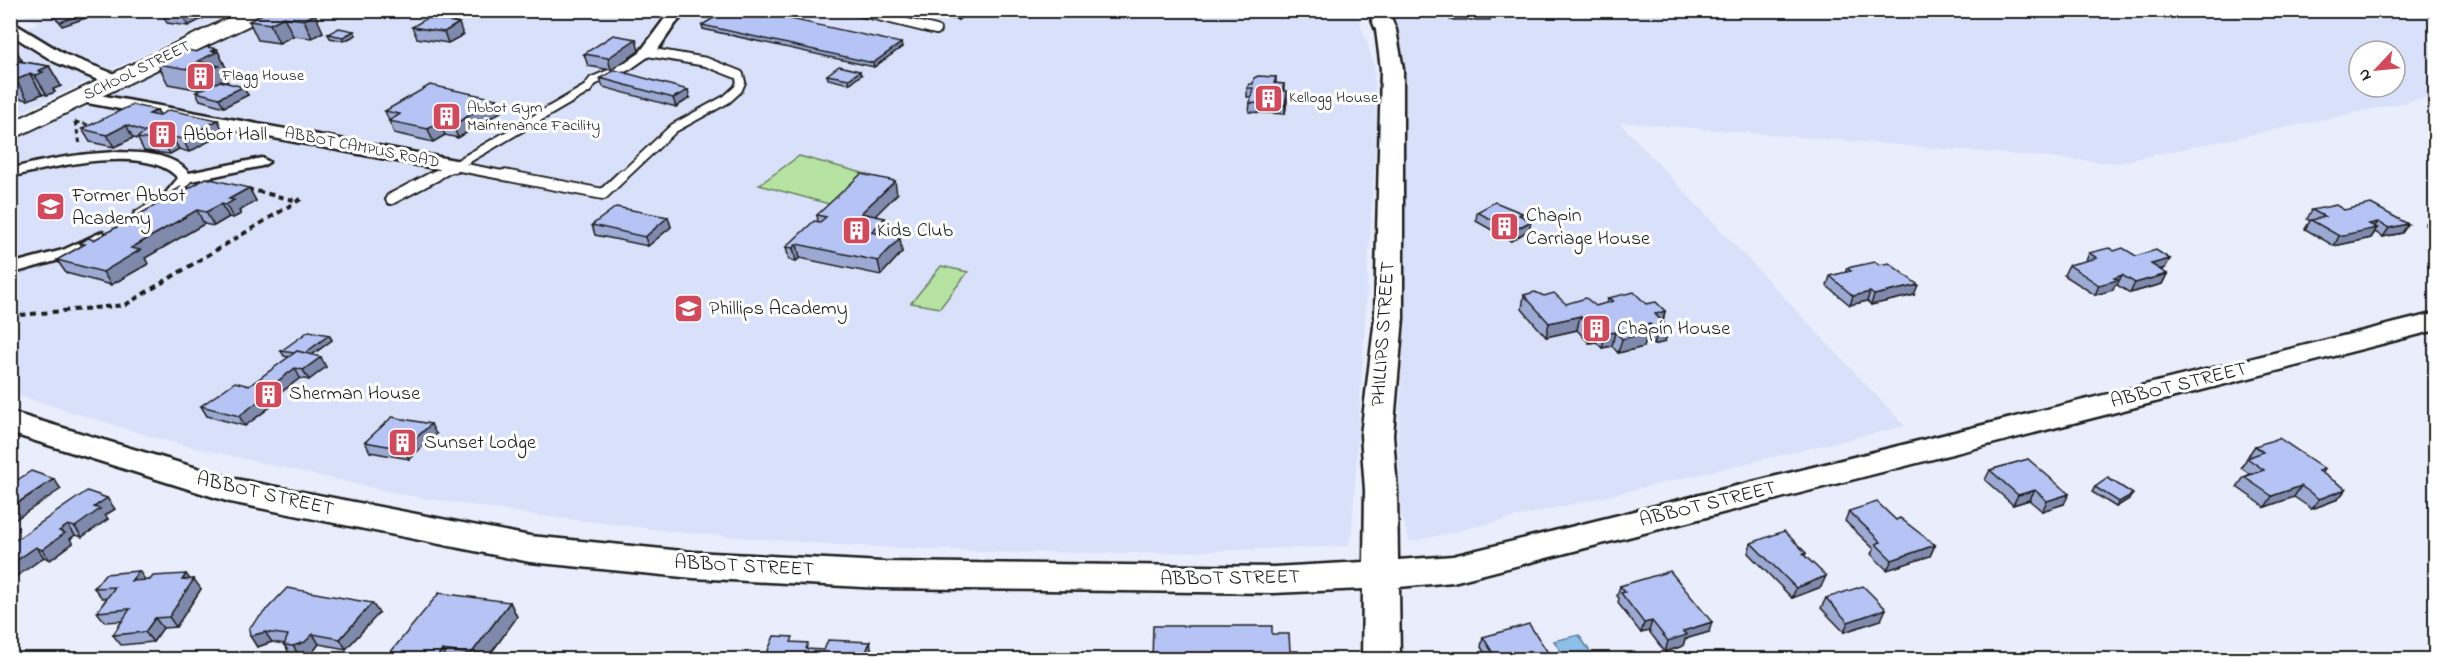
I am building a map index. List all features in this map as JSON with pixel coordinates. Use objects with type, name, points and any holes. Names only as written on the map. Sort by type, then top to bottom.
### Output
[{"type":"main road","name":"SCHOOL STREET","points":[[10,132],[263,10]]},
{"type":"street","name":"ABBOT CAMPUS ROAD","points":[[648,52],[670,20],[681,10]]},
{"type":"street","name":"PHILLIPS STREET","points":[[1378,10],[1386,30],[1392,69],[1389,318],[1377,435],[1381,490],[1381,660]]},
{"type":"street","points":[[10,26],[83,69],[116,81]]},
{"type":"street","name":"ABBOT CAMPUS ROAD","points":[[83,98],[455,166]]},
{"type":"street","points":[[10,173],[55,161],[83,158],[155,160],[175,166],[186,178]]},
{"type":"street","points":[[131,220],[170,197],[186,178],[262,162]]},
{"type":"street","points":[[10,269],[68,253],[113,230]]},
{"type":"street","name":"ABBOT STREET","points":[[10,422],[230,490],[530,549],[693,564],[882,575],[1273,580],[1453,569],[2436,321]]},
{"type":"lane","points":[[854,10],[936,30]]},
{"type":"lane","points":[[391,199],[455,166],[603,194],[674,128],[710,110],[738,89],[741,82],[739,75],[720,65],[694,58],[648,52]]},
{"type":"lane","name":"ABBOT CAMPUS ROAD","points":[[455,166],[492,142],[587,89],[593,81],[628,66],[648,52]]},
{"type":"path","points":[[68,120],[95,126]]},
{"type":"path","points":[[74,122],[83,158]]},
{"type":"path","points":[[10,316],[75,309],[108,309],[124,305],[300,200],[242,188]]},
{"type":"shaded area","name":"Phillips Academy","points":[[1356,10],[1374,65],[1377,125],[1352,532],[1348,546],[1151,553],[993,552],[838,545],[687,533],[541,516],[404,495],[162,440],[11,393],[11,136],[271,11]]},
{"type":"shaded area","points":[[18,11],[236,11],[11,117],[10,32],[39,23]]},
{"type":"shaded area","points":[[1384,11],[2435,11],[2435,96],[2116,163],[1619,122],[1905,426],[1410,542],[1401,515],[1398,437],[1406,303],[1404,254],[1406,73],[1400,45]]},
{"type":"green space","points":[[799,156],[867,174],[829,204],[759,185]]},
{"type":"green space","points":[[941,266],[968,272],[940,308],[911,303]]},
{"type":"water","points":[[1579,635],[1595,659],[1566,659],[1554,641]]},
{"type":"building","points":[[73,10],[94,10],[60,22],[53,16]]},
{"type":"building","points":[[171,10],[199,10],[184,18],[163,15]]},
{"type":"building","points":[[270,10],[299,10],[315,14],[304,20],[284,17],[270,24],[249,21]]},
{"type":"building","points":[[727,10],[749,10],[901,43],[873,63],[702,25]]},
{"type":"building","points":[[1450,10],[1490,10],[1491,12],[1451,12]]},
{"type":"building","points":[[427,18],[459,23],[444,32],[412,27]]},
{"type":"building","points":[[339,28],[354,31],[343,37],[328,34]]},
{"type":"building","points":[[613,35],[636,39],[608,58],[584,54]]},
{"type":"building","points":[[207,47],[217,49],[212,51],[217,52],[198,61],[219,66],[205,72],[158,64],[188,50],[196,52]]},
{"type":"building","points":[[10,60],[49,66],[38,71],[43,72],[35,76],[30,74],[16,80],[10,79]]},
{"type":"building","points":[[839,66],[860,71],[849,79],[827,75]]},
{"type":"building","points":[[615,70],[688,90],[673,98],[600,78]]},
{"type":"building","name":"Kellogg House","points":[[1258,76],[1276,77],[1274,83],[1284,84],[1282,91],[1287,91],[1285,105],[1250,103],[1253,88],[1247,88]]},
{"type":"building","points":[[220,81],[243,87],[219,98],[196,92]]},
{"type":"building","points":[[430,85],[497,99],[453,125],[439,122],[428,129],[389,121],[400,114],[385,111]]},
{"type":"building","points":[[132,105],[157,110],[149,114],[158,116],[169,110],[218,120],[183,139],[172,137],[163,141],[137,138],[145,132],[126,125],[107,135],[82,129]]},
{"type":"building","name":"Kids Club","points":[[861,174],[895,181],[861,213],[885,218],[871,232],[900,238],[878,261],[797,244],[793,248],[786,247],[814,221],[820,222],[826,217],[817,215]]},
{"type":"building","points":[[206,178],[249,188],[229,199],[234,200],[226,205],[221,204],[206,212],[197,210],[131,248],[140,250],[103,272],[57,260],[85,244],[80,243],[88,238],[94,240],[172,196],[167,195],[181,187],[188,189]]},
{"type":"building","points":[[1495,202],[1522,213],[1519,215],[1531,221],[1513,231],[1477,212]]},
{"type":"building","points":[[2371,204],[2408,224],[2389,228],[2378,222],[2369,224],[2377,228],[2339,236],[2311,220],[2325,217],[2312,210],[2336,205],[2344,210]]},
{"type":"building","points":[[616,207],[668,217],[645,237],[592,225]]},
{"type":"building","points":[[2109,248],[2114,251],[2123,248],[2136,256],[2156,250],[2170,259],[2151,264],[2167,274],[2135,283],[2122,275],[2114,278],[2118,280],[2099,285],[2069,265],[2097,258],[2089,253]]},
{"type":"building","points":[[1875,262],[1879,265],[1889,263],[1918,285],[1874,295],[1870,292],[1853,296],[1830,276],[1851,271],[1847,268]]},
{"type":"building","points":[[1535,292],[1544,296],[1554,293],[1566,304],[1586,298],[1596,306],[1613,301],[1608,298],[1634,292],[1646,304],[1656,302],[1665,311],[1655,314],[1668,328],[1657,331],[1650,324],[1640,326],[1647,333],[1622,339],[1615,332],[1605,334],[1599,328],[1592,330],[1580,316],[1549,323],[1524,295]]},
{"type":"building","points":[[309,331],[329,335],[305,353],[281,351]]},
{"type":"building","points":[[297,351],[321,357],[303,370],[295,368],[266,390],[272,391],[239,416],[201,406],[235,382],[249,386]]},
{"type":"building","points":[[392,417],[431,424],[404,449],[365,442]]},
{"type":"building","points":[[2279,438],[2325,469],[2319,471],[2346,489],[2319,499],[2301,486],[2272,496],[2244,477],[2264,470],[2247,458],[2263,452],[2255,446]]},
{"type":"building","points":[[2028,459],[2069,494],[2047,501],[2035,490],[2018,495],[1990,470]]},
{"type":"building","points":[[31,471],[54,479],[10,508],[10,485]]},
{"type":"building","points":[[2108,478],[2133,494],[2119,502],[2095,487]]},
{"type":"building","points":[[87,491],[107,498],[94,507],[100,509],[75,527],[68,525],[59,531],[65,533],[42,550],[36,547],[10,565],[10,544]]},
{"type":"building","points":[[1877,502],[1896,520],[1900,518],[1935,545],[1892,560],[1876,544],[1881,542],[1849,511]]},
{"type":"building","points":[[1784,531],[1806,553],[1803,554],[1826,576],[1796,588],[1751,543]]},
{"type":"building","points":[[139,571],[131,581],[150,580],[153,576],[186,574],[182,580],[194,579],[169,617],[155,618],[145,632],[113,635],[130,609],[97,612],[115,587],[94,588],[105,574]]},
{"type":"building","points":[[1670,571],[1712,622],[1683,631],[1687,635],[1668,641],[1652,621],[1644,623],[1621,593],[1625,592],[1620,586]]},
{"type":"building","points":[[1863,586],[1886,609],[1848,622],[1826,598]]},
{"type":"building","points":[[287,588],[372,603],[340,639],[313,634],[305,642],[293,646],[284,645],[288,635],[265,632],[250,636],[249,628]]},
{"type":"building","points":[[439,593],[510,602],[471,654],[442,650],[437,657],[443,658],[441,660],[403,660],[405,657],[389,654]]},
{"type":"building","points":[[1529,624],[1553,660],[1497,660],[1483,637]]},
{"type":"building","points":[[1153,626],[1272,626],[1272,634],[1289,634],[1290,651],[1298,651],[1298,660],[1152,660]]},
{"type":"building","points":[[774,636],[793,637],[791,642],[808,643],[806,649],[824,650],[828,640],[870,642],[866,652],[888,653],[886,660],[764,660]]},
{"type":"place","name":"Flagg House","points":[[201,76]]},
{"type":"place","name":"Kellogg House","points":[[1268,98]]},
{"type":"place","name":"Abbot Gym Maintenance Facility","points":[[446,117]]},
{"type":"place","name":"Abbot Hall","points":[[162,135]]},
{"type":"place","name":"Former Abbot Academy","points":[[51,207]]},
{"type":"place","name":"Chapin Carriage House","points":[[1505,227]]},
{"type":"place","name":"Kids Club","points":[[856,231]]},
{"type":"place","name":"Phillips Academy","points":[[688,309]]},
{"type":"place","name":"Chapin House","points":[[1596,329]]},
{"type":"place","name":"Sherman House","points":[[268,394]]},
{"type":"place","name":"Sunset Lodge","points":[[403,443]]}]
